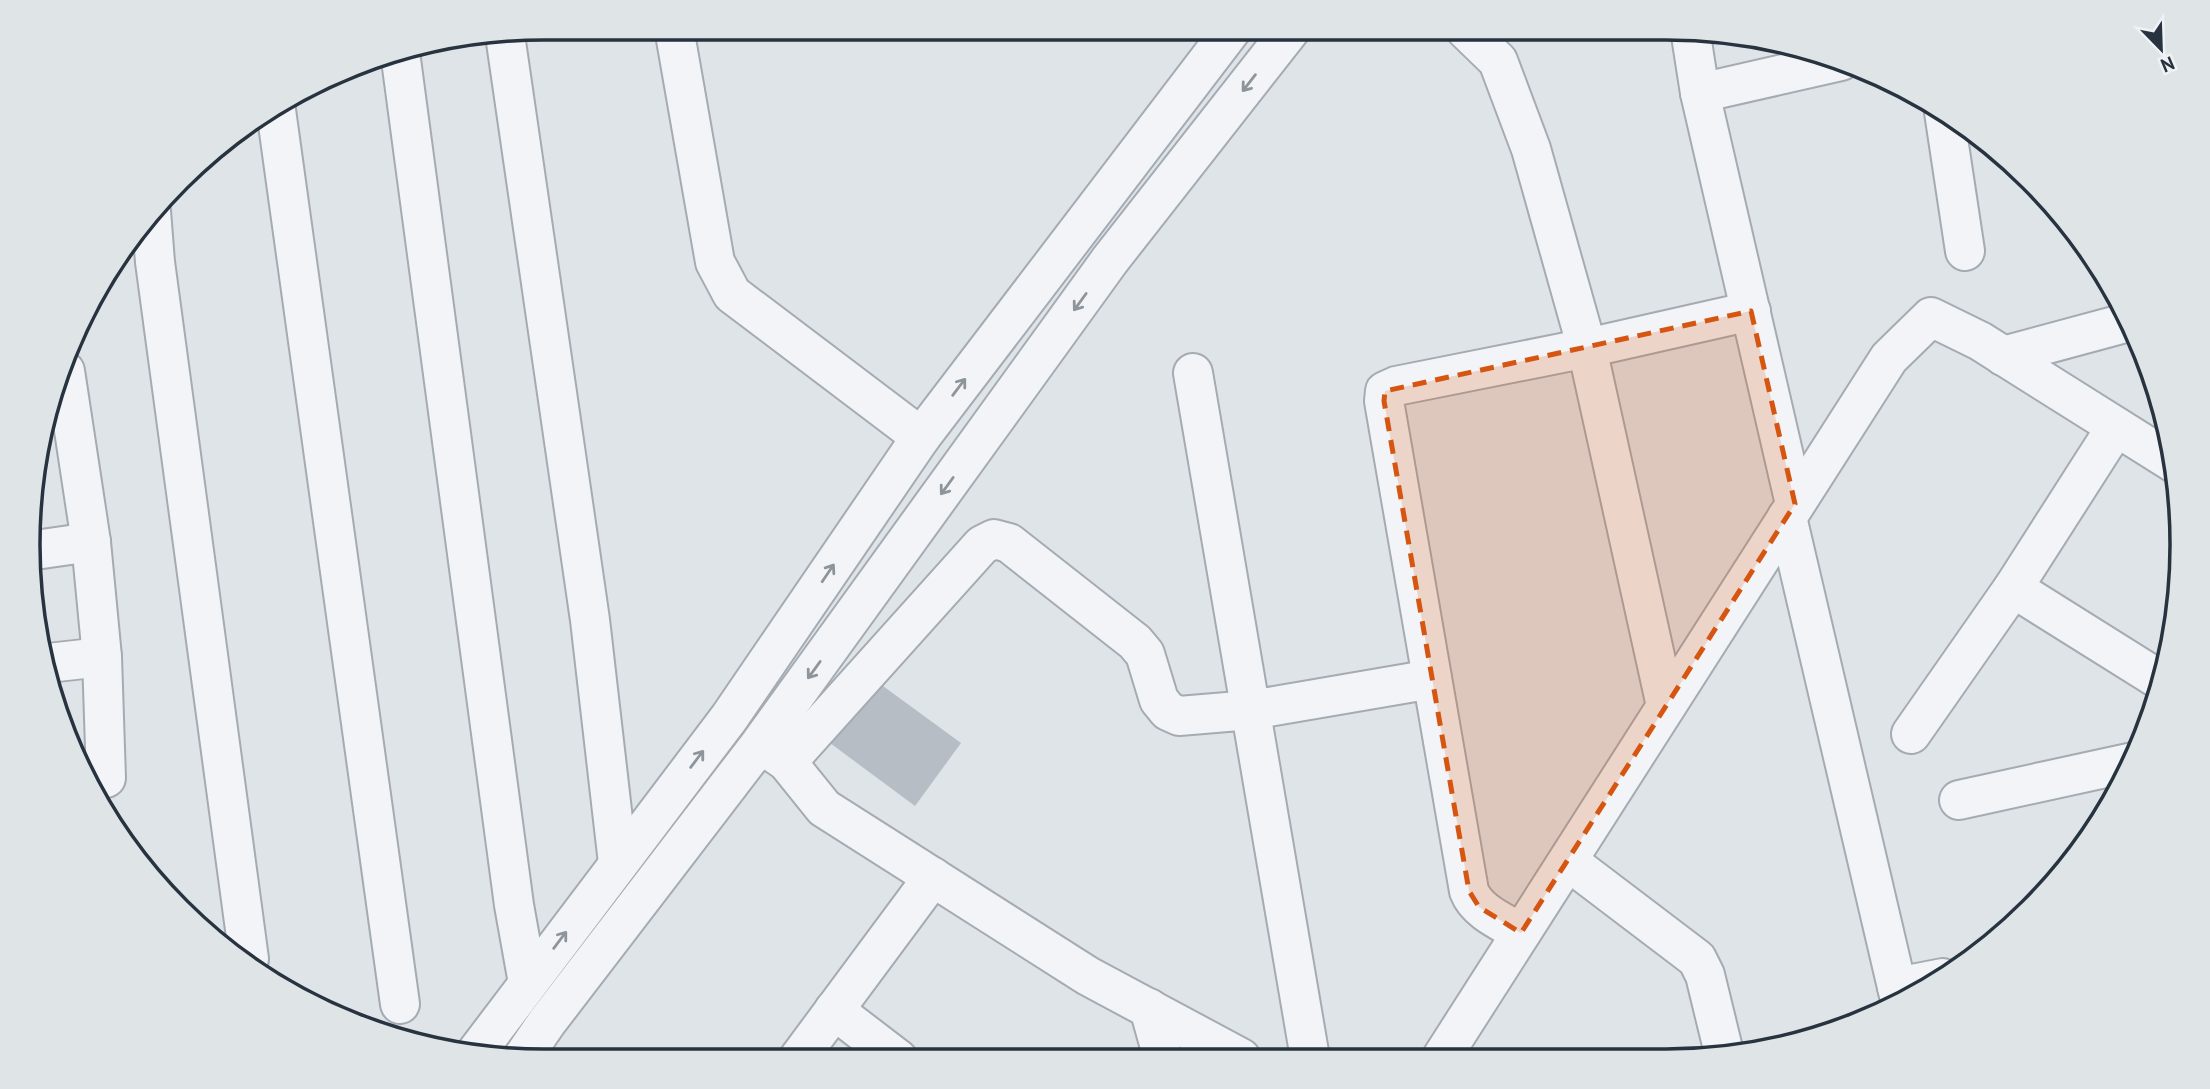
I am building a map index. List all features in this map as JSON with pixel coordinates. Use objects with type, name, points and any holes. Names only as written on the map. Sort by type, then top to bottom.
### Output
[{"type":"street","points":[[676,40],[715,262],[732,294],[921,437]]},
{"type":"street","points":[[482,1044],[729,718],[921,437],[1223,40]]},
{"type":"street","points":[[774,753],[1110,260],[1282,40]]},
{"type":"street","points":[[1476,40],[1498,61],[1531,149],[1587,348],[1666,706]]},
{"type":"street","points":[[1692,41],[1700,93],[1751,311],[1791,511],[1898,992]]},
{"type":"street","points":[[506,42],[590,620],[618,863]]},
{"type":"street","points":[[401,61],[512,891],[528,983]]},
{"type":"street","points":[[1700,93],[1822,65]]},
{"type":"street","points":[[277,117],[400,1004]]},
{"type":"street","points":[[1956,133],[1965,251]]},
{"type":"street","points":[[153,227],[173,400],[248,952]]},
{"type":"street","points":[[1077,232],[1110,260]]},
{"type":"street","points":[[1521,933],[1479,907],[1472,900],[1469,891],[1384,401],[1385,391],[1396,386],[1587,348],[1751,311]]},
{"type":"street","points":[[1447,1049],[1889,358],[1931,317],[1980,341],[2161,455]]},
{"type":"street","points":[[2003,356],[2119,325]]},
{"type":"street","points":[[1193,373],[1308,1049]]},
{"type":"street","points":[[62,397],[59,428],[91,542],[102,657],[106,778]]},
{"type":"street","points":[[1911,734],[2013,588],[2116,427]]},
{"type":"street","points":[[530,1049],[547,1022],[774,753],[982,545],[994,539],[1009,543],[1135,642],[1144,654],[1159,700],[1168,710],[1179,716],[1251,710],[1432,679]]},
{"type":"street","points":[[40,549],[91,542]]},
{"type":"street","points":[[2013,588],[2153,676]]},
{"type":"street","points":[[54,662],[102,657]]},
{"type":"street","points":[[729,718],[774,753],[824,808],[1087,976],[1224,1049]]},
{"type":"street","points":[[1959,800],[2120,764]]},
{"type":"street","points":[[1568,861],[1698,958],[1705,975],[1721,1045]]},
{"type":"street","points":[[805,1049],[933,877]]},
{"type":"street","points":[[1149,1008],[1160,1049]]},
{"type":"street","points":[[834,1010],[885,1049]]},
{"type":"highlighted area","points":[[1751,311],[1795,504],[1521,933],[1479,907],[1469,891],[1384,401],[1385,391]]},
{"type":"building","points":[[872,678],[961,743],[915,806],[826,740]]}]
